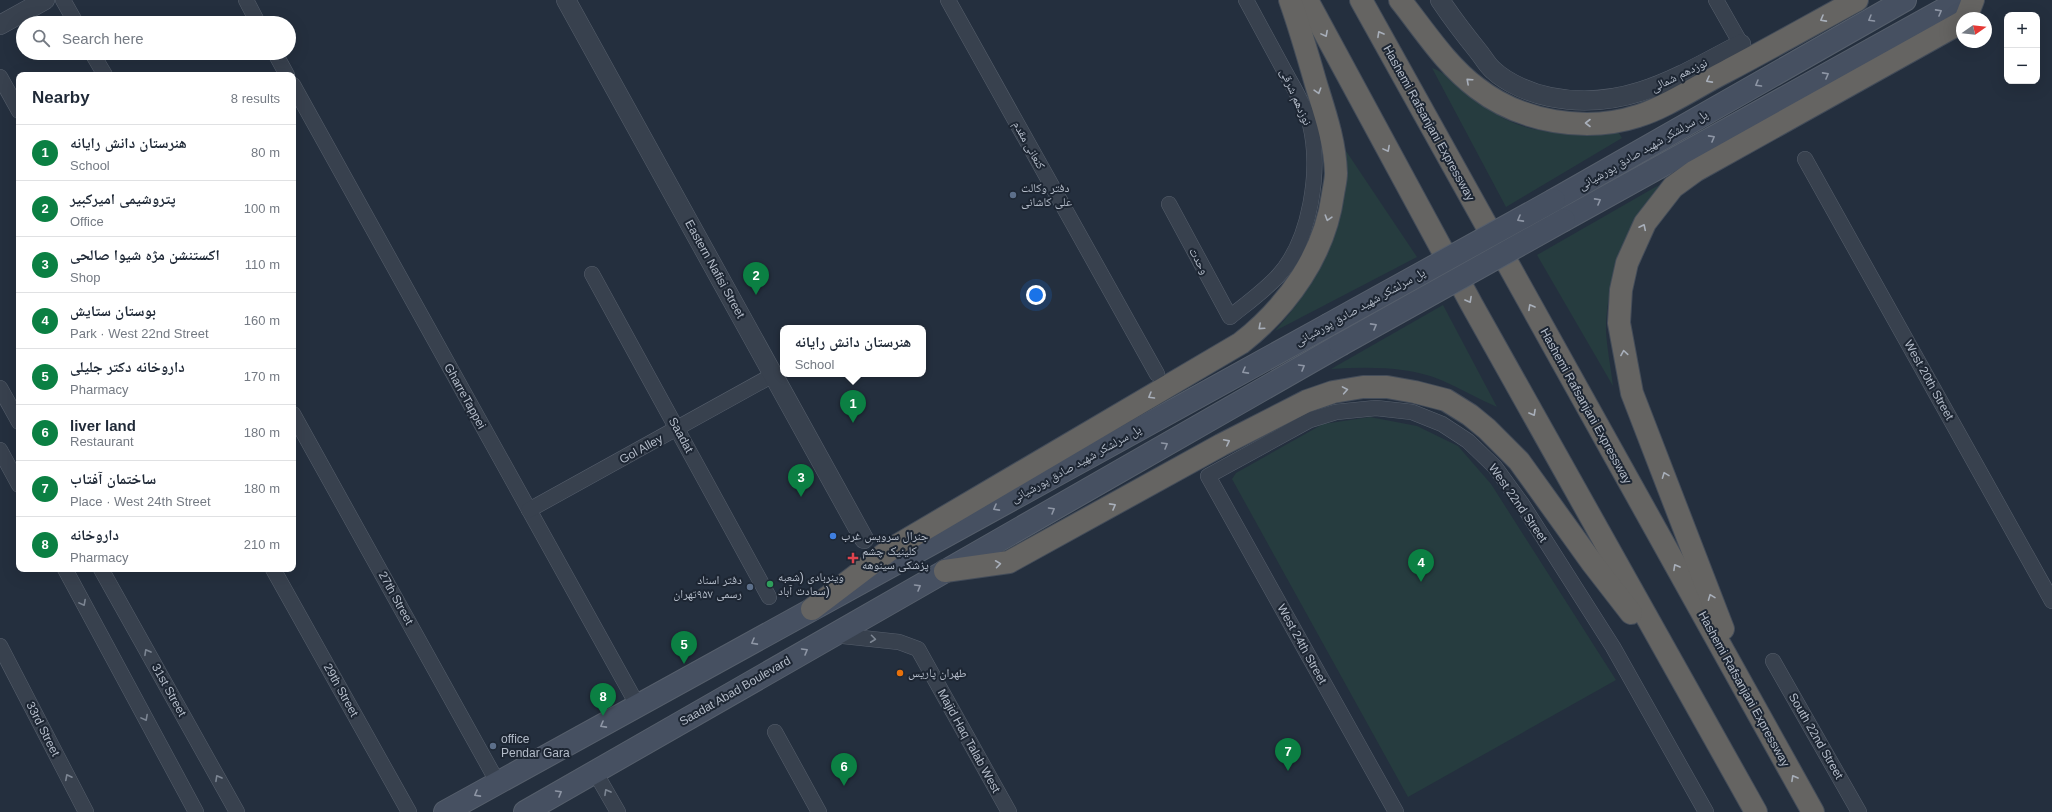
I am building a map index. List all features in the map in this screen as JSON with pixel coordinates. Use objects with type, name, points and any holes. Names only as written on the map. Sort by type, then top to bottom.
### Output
[{"type":"highway","points":[[812,609],[890,549],[1242,343],[1263,326],[1281,306],[1312,261],[1322,238],[1332,207],[1336,174],[1330,133],[1290,0]]},
{"type":"highway","points":[[1307,0],[1464,291],[1756,812]]},
{"type":"highway","name":"Hashemi Rafsanjani Expressway","points":[[1361,0],[1813,812]]},
{"type":"highway","points":[[1400,0],[1449,62],[1477,88],[1494,100],[1506,107],[1544,119],[1592,123],[1618,121],[1639,116],[1748,60],[1857,0]]},
{"type":"highway","points":[[1968,12],[1973,0]]},
{"type":"highway","points":[[1750,699],[1632,392],[1619,322],[1621,290],[1627,263],[1645,223],[1673,187],[1695,171],[1956,25]]},
{"type":"highway","points":[[945,571],[1010,562],[1221,445],[1308,401],[1332,392],[1363,387],[1387,387],[1446,400],[1470,415],[1502,442],[1519,461],[1593,564],[1676,671]]},
{"type":"main road","name":"پل سرلشکر شهید صادق پورشیانی","points":[[812,609],[1554,200],[1904,0]]},
{"type":"main road","name":"پل سرلشکر شهید صادق پورشیانی","points":[[945,571],[1340,344],[1961,0]]},
{"type":"main road","name":"Saadat Abad Boulevard","points":[[525,812],[945,571]]},
{"type":"main road","points":[[445,812],[812,609]]},
{"type":"street","points":[[16,16],[45,0]]},
{"type":"street","points":[[63,0],[72,16]]},
{"type":"street","points":[[246,0],[254,16]]},
{"type":"street","name":"Eastern Nafisi Street","points":[[566,0],[864,539]]},
{"type":"street","name":"کنعانی مقدم","points":[[948,0],[1157,374]]},
{"type":"street","name":"نوزدهم شرقی","points":[[1230,318],[1278,276],[1296,251],[1308,218],[1313,184],[1314,155],[1310,123],[1297,93],[1246,0]]},
{"type":"street","name":"نوزدهم شمالی","points":[[1440,0],[1454,21],[1493,70],[1509,82],[1537,94],[1566,100],[1595,101],[1625,97],[1644,92],[1664,84],[1741,44]]},
{"type":"street","points":[[1716,0],[1741,44]]},
{"type":"street","points":[[0,25],[16,16]]},
{"type":"street","points":[[96,60],[103,72]]},
{"type":"street","points":[[279,60],[285,72]]},
{"type":"street","points":[[0,77],[16,106]]},
{"type":"street","name":"GharreTappei","points":[[296,90],[638,706]]},
{"type":"street","name":"West 20th Street","points":[[1806,159],[2052,602]]},
{"type":"street","name":"وحدت","points":[[1169,204],[1230,318]]},
{"type":"street","name":"Saadat","points":[[592,274],[769,597]]},
{"type":"street","name":"Gol Alley","points":[[529,510],[773,375]]},
{"type":"street","points":[[0,388],[16,417]]},
{"type":"street","name":"West 22nd Street","points":[[1208,476],[1310,420],[1336,412],[1376,408],[1412,412],[1442,424],[1468,441],[1495,467],[1522,504],[1613,647],[1706,812]]},
{"type":"street","name":"27th Street","points":[[296,419],[498,783]]},
{"type":"street","points":[[0,450],[16,479]]},
{"type":"street","name":"West 24th Street","points":[[1208,476],[1396,812]]},
{"type":"street","points":[[67,572],[196,812]]},
{"type":"street","name":"31st Street","points":[[103,572],[237,812]]},
{"type":"street","name":"29th Street","points":[[276,572],[409,812]]},
{"type":"street","name":"Majid Haq Talab West","points":[[834,635],[900,642],[918,649],[1009,812]]},
{"type":"street","name":"33rd Street","points":[[0,646],[86,812]]},
{"type":"street","name":"South 22nd Street","points":[[1773,660],[1859,812]]},
{"type":"street","points":[[775,732],[819,812]]},
{"type":"street","points":[[595,772],[618,812]]},
{"type":"green space","points":[[1432,68],[1450,78],[1478,102],[1495,113],[1528,128],[1561,133],[1617,130],[1622,138],[1506,207]]},
{"type":"green space","points":[[1346,151],[1417,257],[1275,331],[1292,311],[1306,290],[1319,270],[1329,248],[1337,226],[1342,203]]},
{"type":"green space","points":[[1659,185],[1622,255],[1610,292],[1606,331],[1613,386],[1537,255]]},
{"type":"green space","points":[[1443,305],[1497,407],[1428,375],[1387,368],[1331,369]]},
{"type":"green space","points":[[1370,417],[1417,426],[1458,446],[1491,484],[1616,680],[1408,797],[1232,479],[1236,473],[1323,424]]},
{"type":"place","name":"دفتر وکالت علی کاشانی","points":[[1013,195]]},
{"type":"place","name":"پتروشیمی امیرکبیر","points":[[756,295]]},
{"type":"place","name":"هنرستان دانش رایانه","points":[[853,423]]},
{"type":"place","name":"اکستنشن مژه شیوا صالحی","points":[[801,497]]},
{"type":"place","name":"جنرال سرویس غرب","points":[[833,536]]},
{"type":"place","name":"کلینیک چشم پزشکی سینوهه","points":[[853,558]]},
{"type":"place","name":"بوستان ستایش","points":[[1421,582]]},
{"type":"place","name":"وینربادی (شعبه سعادت آباد)","points":[[770,584]]},
{"type":"place","name":"دفتر اسناد رسمی ۹۵۷تهران","points":[[750,587]]},
{"type":"place","name":"داروخانه دکتر جلیلی","points":[[684,664]]},
{"type":"place","name":"طهران پاریس","points":[[900,673]]},
{"type":"place","name":"داروخانه","points":[[603,716]]},
{"type":"place","name":"office Pendar Gara","points":[[493,746]]},
{"type":"place","name":"ساختمان آفتاب","points":[[1288,771]]},
{"type":"place","name":"liver land","points":[[844,786]]}]
